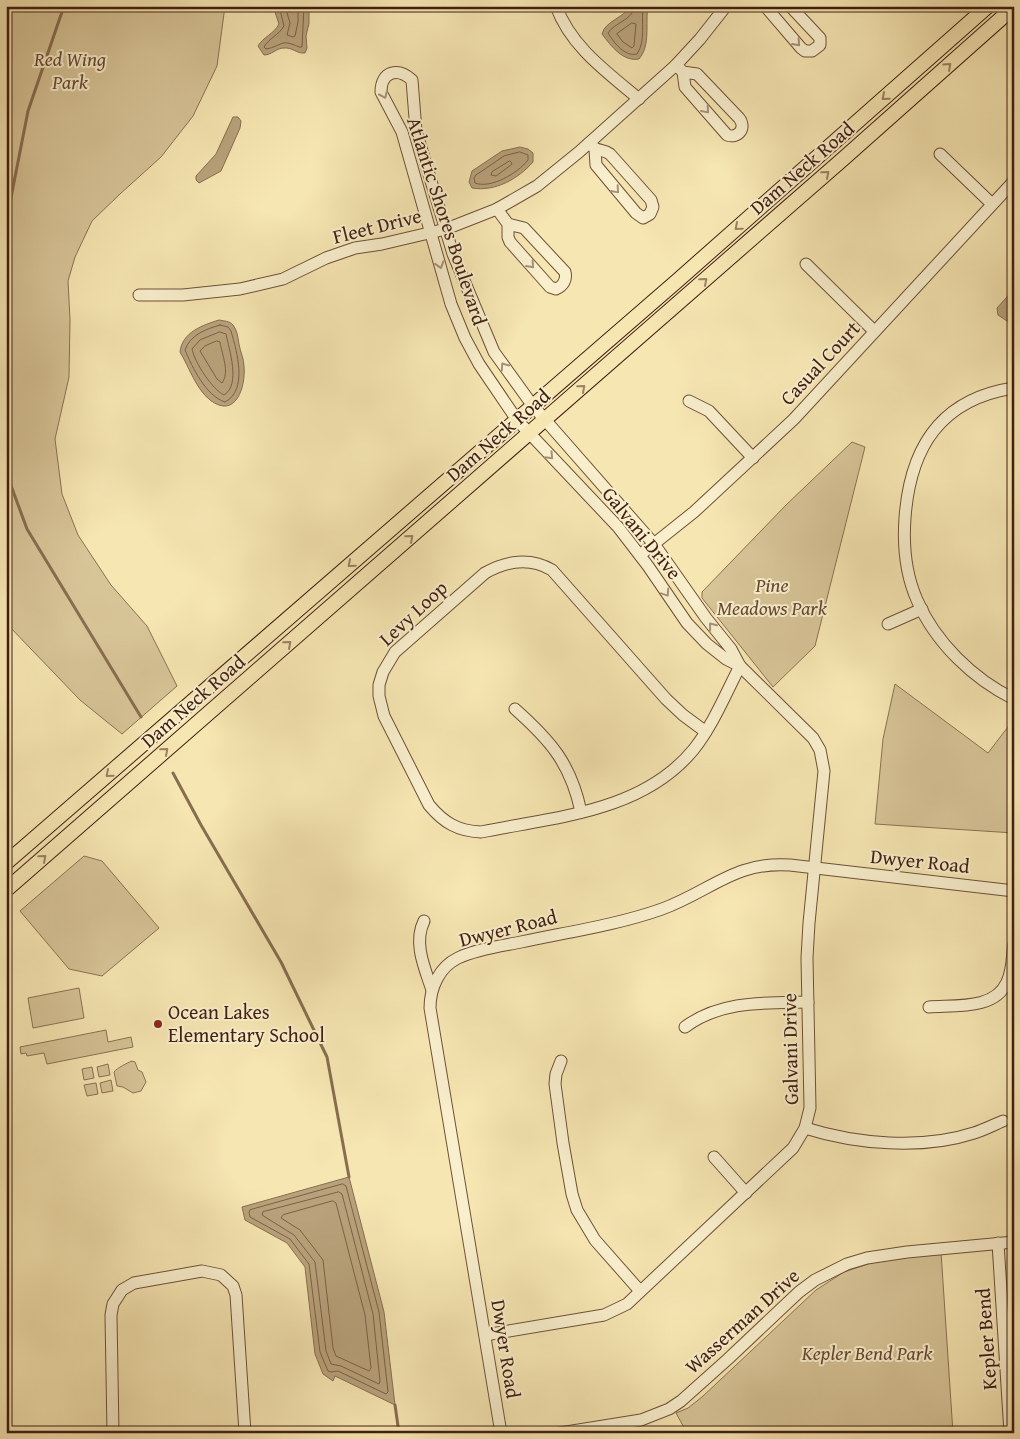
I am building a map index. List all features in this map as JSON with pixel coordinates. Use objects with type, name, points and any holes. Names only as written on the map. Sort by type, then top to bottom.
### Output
[{"type":"main road","name":"Dam Neck Road","points":[[6,863],[677,281],[988,6]]},
{"type":"main road","name":"Dam Neck Road","points":[[6,890],[835,166],[1014,7]]},
{"type":"street","points":[[556,6],[562,20],[581,48],[639,99]]},
{"type":"street","name":"Fleet Drive","points":[[140,295],[182,295],[240,289],[283,279],[326,258],[355,248],[382,244],[446,229],[497,208],[536,186],[592,147],[639,99],[679,69],[726,6]]},
{"type":"street","points":[[764,6],[801,48],[805,51],[812,51],[820,45],[820,38],[790,6]]},
{"type":"street","points":[[679,69],[697,74],[739,118],[743,124],[740,132],[733,136],[727,134],[685,87],[679,69]]},
{"type":"street","name":"Atlantic Shores Boulevard","points":[[517,420],[479,364],[465,338],[452,304],[402,132],[381,92],[384,78],[391,73],[399,72],[406,74],[412,80],[415,128],[453,254],[494,352],[533,406]]},
{"type":"street","points":[[592,147],[610,154],[651,200],[653,207],[650,214],[643,218],[636,213],[596,165],[592,147]]},
{"type":"street","points":[[940,154],[992,204]]},
{"type":"street","name":"Casual Court","points":[[640,555],[694,512],[794,419],[1014,181]]},
{"type":"street","points":[[497,208],[508,224],[508,237],[514,247],[550,287],[556,289],[562,286],[566,279],[565,272],[524,228],[508,224]]},
{"type":"street","points":[[806,264],[874,331]]},
{"type":"street","points":[[1014,388],[984,394],[956,409],[933,432],[915,462],[910,479],[907,496],[905,546],[912,586],[922,609],[942,640],[958,658],[988,684],[1014,699]]},
{"type":"street","points":[[689,401],[709,411],[753,458]]},
{"type":"street","name":"Galvani Drive","points":[[533,406],[654,544],[706,618],[731,649],[740,666]]},
{"type":"street","name":"Galvani Drive","points":[[485,1335],[604,1315],[627,1304],[793,1148],[805,1128],[810,1108],[807,958],[824,771],[820,750],[809,733],[740,666],[726,659],[695,633],[618,527],[517,420]]},
{"type":"street","name":"Levy Loop","points":[[706,732],[683,715],[666,699],[552,570],[532,563],[509,563],[495,567],[485,573],[395,652],[388,661],[379,685],[379,696],[384,716],[429,805],[444,821],[454,827],[470,832],[481,832],[612,805],[650,787],[681,763],[694,749],[706,732],[740,666]]},
{"type":"street","points":[[888,624],[922,609]]},
{"type":"street","points":[[515,709],[540,731],[563,762],[574,786],[581,812]]},
{"type":"street","name":"Dwyer Road","points":[[501,1433],[430,1008],[432,990],[443,970],[459,958],[493,948],[633,918],[679,902],[734,873],[748,868],[778,864],[1014,891]]},
{"type":"street","points":[[424,921],[419,935],[419,947],[432,990]]},
{"type":"street","points":[[929,1007],[980,1003],[997,996],[1004,989],[1008,980],[1014,943]]},
{"type":"street","points":[[685,1027],[703,1016],[734,1006],[754,1003],[808,1002]]},
{"type":"street","points":[[561,1061],[556,1074],[555,1084],[563,1144],[572,1194],[577,1210],[595,1240],[640,1291]]},
{"type":"street","points":[[805,1128],[840,1138],[867,1142],[905,1143],[949,1139],[972,1133],[1003,1121]]},
{"type":"street","points":[[714,1157],[746,1193]]},
{"type":"street","name":"Wasserman Drive","points":[[560,1433],[641,1420],[669,1409],[681,1401],[721,1365],[799,1292],[815,1280],[840,1267],[867,1258],[907,1252],[1014,1242]]},
{"type":"street","name":"Kepler Bend","points":[[998,1243],[1010,1433]]},
{"type":"street","points":[[113,1433],[111,1315],[117,1296],[122,1290],[134,1283],[202,1271],[220,1275],[233,1286],[236,1295],[245,1433]]},
{"type":"green space","name":"Red Wing Park","points":[[6,6],[225,6],[217,66],[193,116],[161,157],[92,221],[75,257],[68,281],[70,319],[69,377],[55,439],[62,494],[78,535],[111,585],[147,626],[177,686],[122,734],[80,700],[6,623]]},
{"type":"green space","name":"Pine Meadows Park","points":[[852,442],[865,447],[815,646],[773,687],[702,598],[702,592],[786,505]]},
{"type":"green space","points":[[895,684],[988,753],[1014,719],[1014,833],[875,824],[883,739]]},
{"type":"green space","points":[[84,856],[102,861],[159,928],[102,976],[69,969],[20,911]]},
{"type":"green space","points":[[79,988],[84,1018],[33,1028],[28,998]]},
{"type":"green space","points":[[106,1030],[108,1042],[131,1037],[133,1047],[47,1064],[44,1053],[27,1056],[26,1053],[21,1054],[20,1047]]},
{"type":"green space","points":[[132,1061],[135,1062],[138,1070],[142,1072],[146,1082],[141,1091],[133,1093],[117,1086],[114,1072]]},
{"type":"green space","points":[[108,1064],[110,1075],[99,1077],[97,1067]]},
{"type":"green space","points":[[92,1067],[94,1078],[84,1080],[82,1069]]},
{"type":"green space","points":[[111,1080],[113,1091],[102,1093],[100,1083]]},
{"type":"green space","points":[[96,1083],[98,1094],[87,1096],[84,1085]]},
{"type":"green space","name":"Kepler Bend Park","points":[[941,1252],[953,1433],[687,1433],[676,1413],[688,1408],[702,1397],[816,1290],[844,1272],[871,1263]]},
{"type":"water","points":[[273,6],[309,6],[309,23],[306,36],[307,48],[305,53],[284,48],[264,55],[258,46],[279,24]]},
{"type":"water","points":[[630,6],[648,6],[645,47],[639,59],[623,56],[613,48],[602,34],[607,26],[624,14]]},
{"type":"water","points":[[233,117],[238,117],[241,121],[240,128],[221,171],[199,183],[196,180],[196,176],[216,154]]},
{"type":"water","points":[[520,147],[528,149],[533,153],[533,162],[520,174],[506,183],[497,186],[481,189],[472,188],[469,182],[472,171],[502,151]]},
{"type":"water","points":[[1014,289],[1014,322],[1007,321],[998,315],[997,308]]},
{"type":"water","points":[[219,320],[227,321],[234,327],[244,363],[241,391],[238,398],[227,406],[219,405],[205,395],[180,352],[189,334],[206,324]]},
{"type":"water","points":[[349,1177],[384,1312],[395,1405],[335,1376],[333,1381],[323,1374],[315,1354],[305,1267],[287,1243],[245,1220],[242,1207]]},
{"type":"waterway","points":[[6,223],[28,111],[64,6]]},
{"type":"waterway","points":[[6,472],[27,529],[141,717]]},
{"type":"waterway","points":[[173,773],[281,962],[327,1057],[349,1177]]},
{"type":"waterway","points":[[395,1405],[399,1433]]},
{"type":"place","name":"Ocean Lakes Elementary School","points":[[158,1024]]}]
